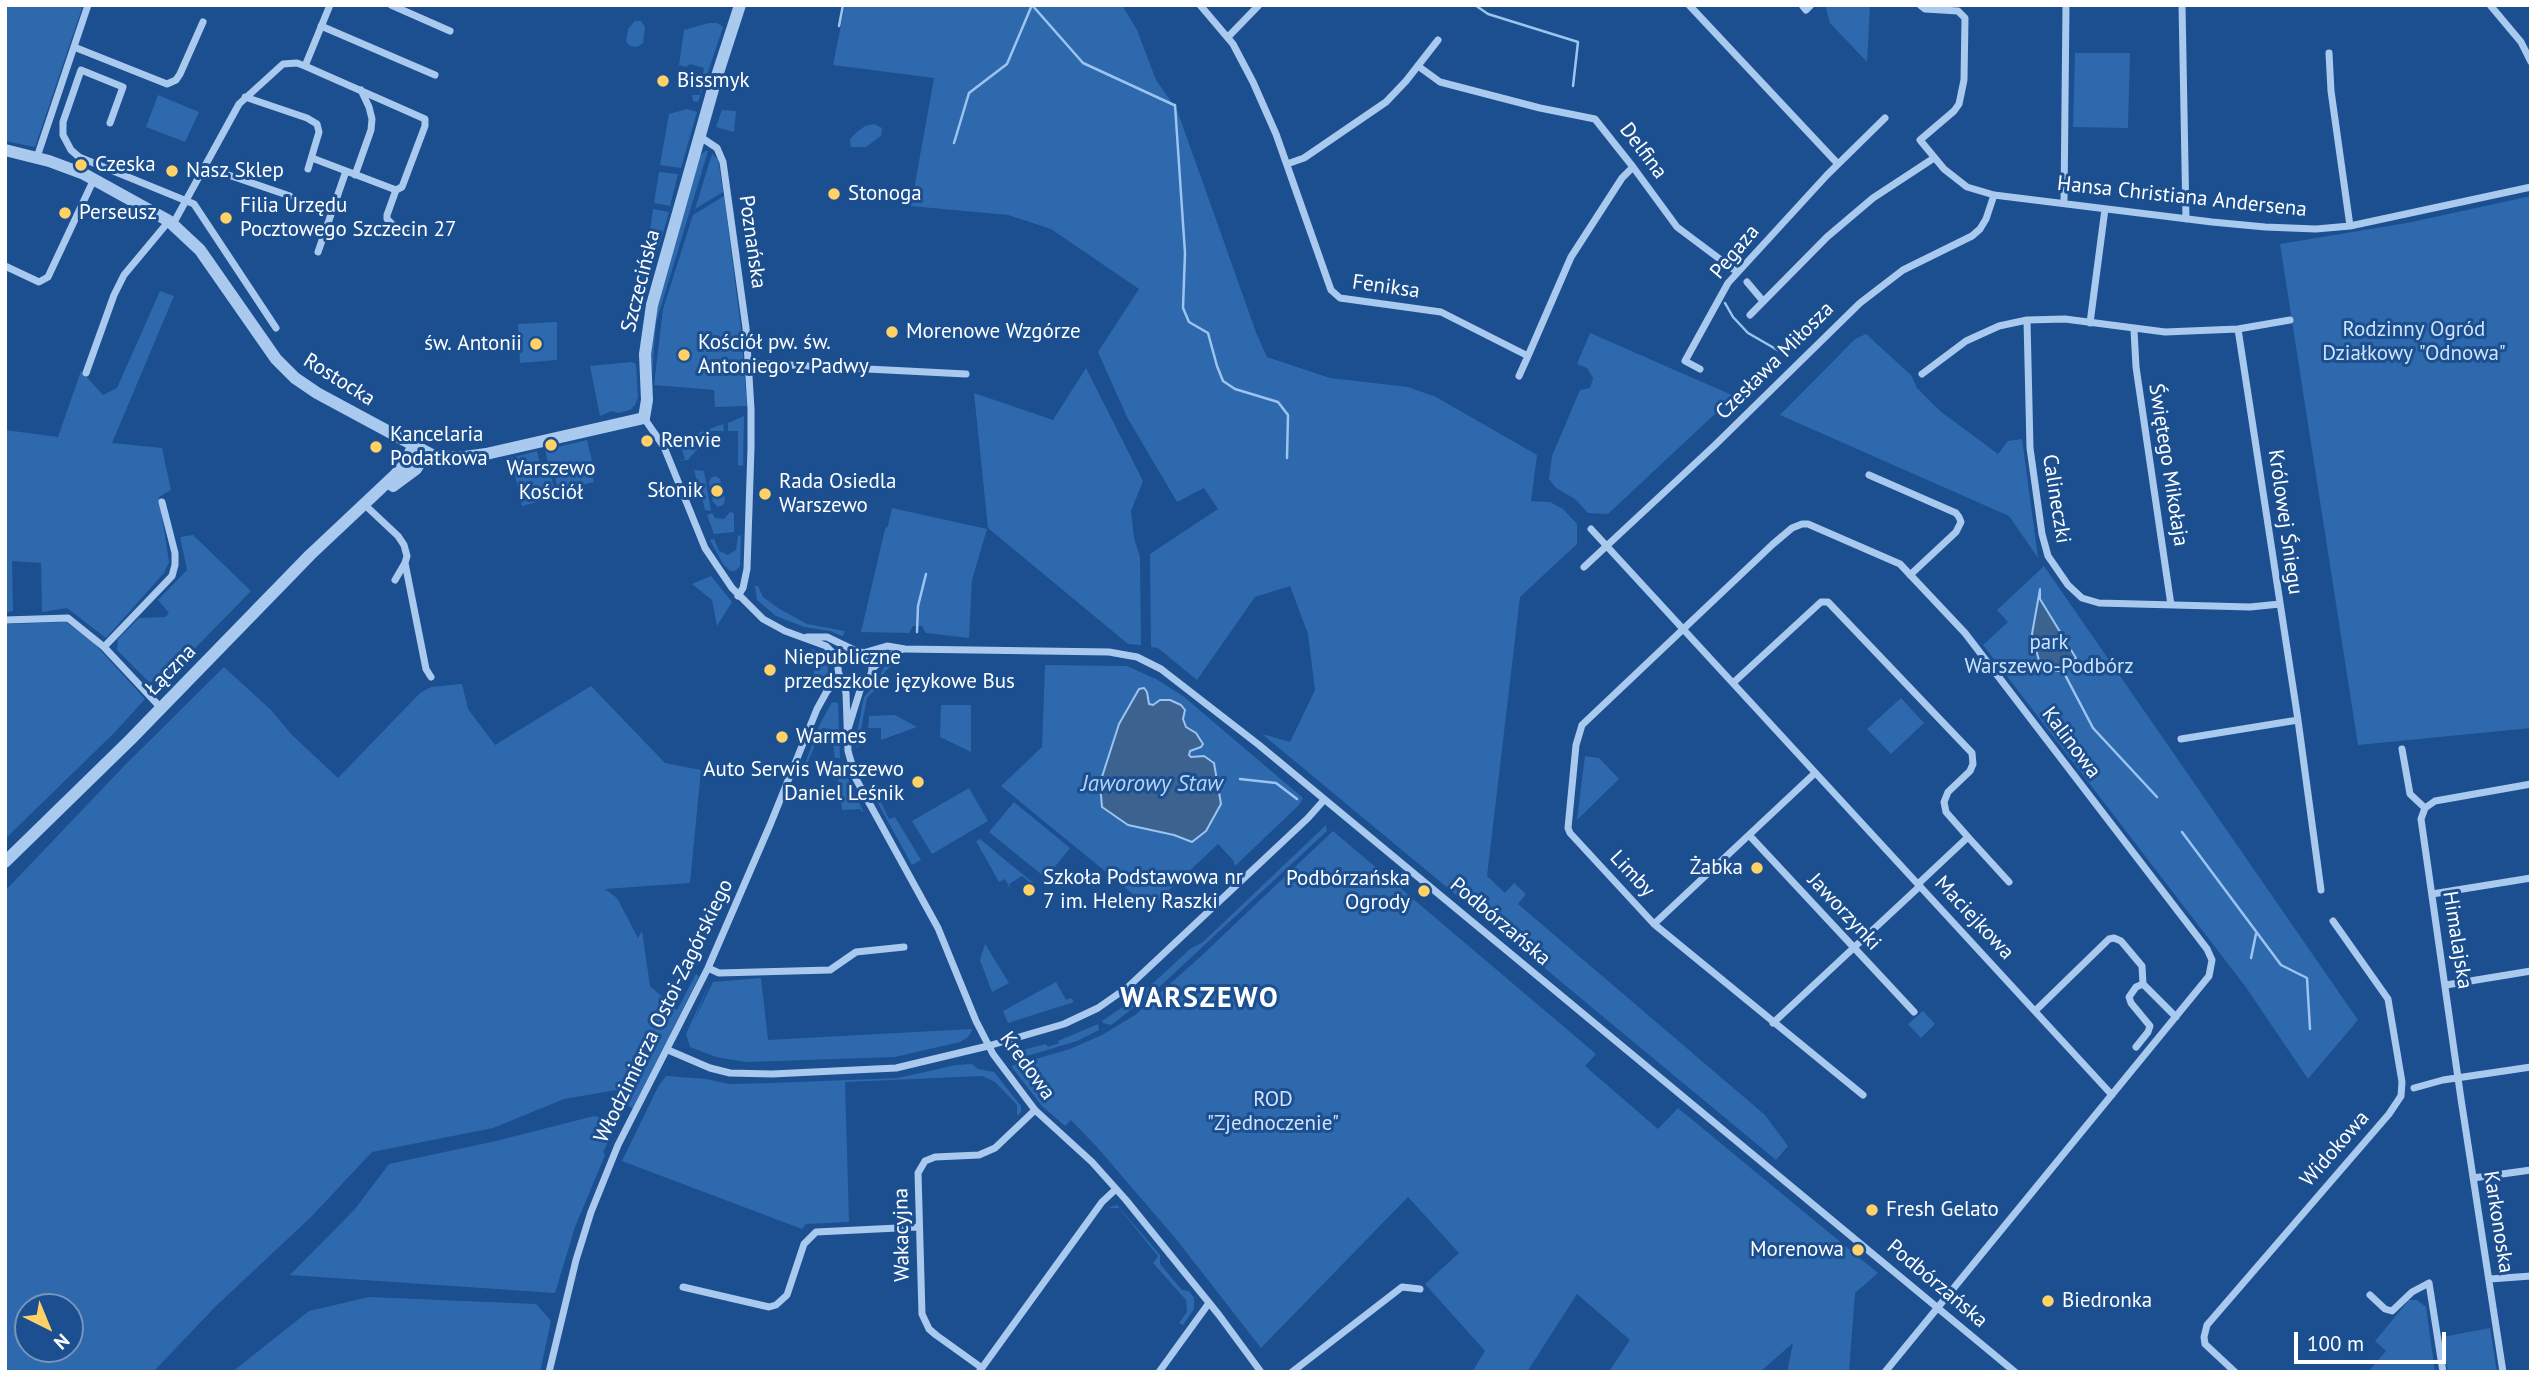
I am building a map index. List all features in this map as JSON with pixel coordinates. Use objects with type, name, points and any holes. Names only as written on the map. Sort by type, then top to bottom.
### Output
[{"type":"street","points":[[37,158],[39,144],[88,5]]},
{"type":"street","points":[[305,66],[330,5]]},
{"type":"street","points":[[391,5],[450,31]]},
{"type":"street","name":"Szczecińska","points":[[644,418],[647,400],[647,328],[699,136],[740,5]]},
{"type":"street","name":"Feniksa","points":[[1200,5],[1228,37],[1256,88],[1287,164],[1331,290],[1336,296],[1441,312],[1528,356]]},
{"type":"street","points":[[1228,37],[1259,5]]},
{"type":"street","points":[[1689,5],[1838,164]]},
{"type":"street","name":"Hansa Christiana Andersena","points":[[1920,5],[1925,9],[1958,11],[1965,18],[1964,80],[1959,104],[1920,140],[1944,169],[1966,187],[1994,195],[2186,219],[2264,228],[2329,229],[2531,187]]},
{"type":"street","points":[[2064,203],[2066,5]]},
{"type":"street","points":[[2182,5],[2186,219]]},
{"type":"street","points":[[2490,5],[2521,42],[2531,62]]},
{"type":"street","points":[[74,47],[167,84],[176,80],[180,74],[203,22]]},
{"type":"street","points":[[321,26],[435,75]]},
{"type":"street","points":[[1287,164],[1304,158],[1380,107],[1400,88],[1438,40]]},
{"type":"street","points":[[2329,52],[2331,91],[2350,226]]},
{"type":"street","points":[[86,373],[124,275],[188,200],[245,97],[284,64],[297,62],[425,119],[425,126],[402,187],[396,190],[387,219],[393,225],[423,235]]},
{"type":"street","name":"Delfina","points":[[1418,66],[1440,82],[1540,108],[1591,117],[1602,125],[1677,227],[1737,272]]},
{"type":"street","points":[[65,68],[81,70],[123,87],[110,123]]},
{"type":"street","points":[[81,70],[63,122],[63,135],[71,150],[79,156],[188,200],[197,207],[276,328]]},
{"type":"street","points":[[355,175],[372,119],[360,89]]},
{"type":"street","points":[[245,97],[313,121],[319,132],[307,169]]},
{"type":"street","name":"Pegaza","points":[[1700,369],[1685,360],[1728,284],[1838,164],[1885,118]]},
{"type":"street","name":"Poznańska","points":[[699,136],[717,148],[723,162],[749,363],[751,409],[747,569],[744,588],[738,596]]},
{"type":"street","name":"Rostocka","points":[[5,150],[37,158],[94,179],[171,222],[200,250],[269,350],[286,370],[317,393],[426,452],[443,457],[465,458],[644,418]]},
{"type":"street","points":[[312,158],[396,190]]},
{"type":"street","points":[[1750,315],[1842,224],[1874,198],[1934,158]]},
{"type":"street","points":[[205,167],[290,196]]},
{"type":"street","points":[[1519,376],[1571,257],[1622,178],[1633,167]]},
{"type":"street","points":[[318,252],[346,171]]},
{"type":"street","points":[[5,265],[39,282],[48,277],[94,179]]},
{"type":"street","name":"Czesława Miłosza","points":[[1584,567],[1715,445],[1860,303],[1903,270],[1972,236],[1986,219],[1994,195]]},
{"type":"street","points":[[2090,323],[2105,208]]},
{"type":"street","points":[[1747,282],[1763,301]]},
{"type":"street","points":[[1922,373],[1975,336],[1999,326],[2027,320],[2065,320],[2165,332],[2238,329],[2290,320]]},
{"type":"street","name":"Calineczki","points":[[2027,320],[2030,449],[2042,534],[2048,556],[2076,593],[2090,601],[2108,604],[2250,607],[2280,604]]},
{"type":"street","name":"Królowej Śniegu","points":[[2238,329],[2298,720],[2321,890]]},
{"type":"street","name":"Świętego Mikołaja","points":[[2134,330],[2136,367],[2171,605]]},
{"type":"street","points":[[749,363],[966,374]]},
{"type":"street","points":[[644,418],[662,443],[708,553],[738,596],[768,622],[831,650],[838,662],[841,679],[852,685],[863,684],[870,677],[871,661],[863,653],[827,637],[806,638]]},
{"type":"street","name":"Łączna","points":[[5,862],[161,708],[318,546],[402,468],[413,446]]},
{"type":"street","name":"Łączna","points":[[365,505],[419,466],[426,452]]},
{"type":"street","points":[[1869,475],[1956,513],[1959,517],[1961,522],[1956,532],[1910,575]]},
{"type":"street","points":[[104,647],[172,576],[175,552],[162,502]]},
{"type":"street","points":[[365,505],[401,540],[406,551],[405,563],[426,669],[431,677]]},
{"type":"street","name":"Kalinowa","points":[[1682,628],[1791,528],[1808,524],[1900,564],[1965,633],[2210,953],[2212,966],[2209,976],[2112,1095]]},
{"type":"street","name":"Maciejkowa","points":[[1591,529],[2112,1095]]},
{"type":"street","points":[[395,580],[405,563]]},
{"type":"street","points":[[1733,683],[1821,602],[1828,602],[1972,753],[1973,764],[1970,771],[1948,792],[1944,802],[1946,812],[2009,882]]},
{"type":"street","points":[[5,620],[68,618],[104,647],[161,708]]},
{"type":"street","name":"Limby","points":[[1682,628],[1579,728],[1568,828],[1654,925],[1863,1095]]},
{"type":"street","name":"Podbórzańska","points":[[863,653],[887,646],[904,649],[1094,652],[1137,657],[1155,666],[1324,800],[2015,1372]]},
{"type":"street","points":[[872,669],[882,660],[904,649]]},
{"type":"street","points":[[838,662],[845,653],[854,650]]},
{"type":"street","name":"Kredowa","points":[[841,679],[846,690],[849,758],[858,785],[938,928],[988,1046],[1007,1076],[1035,1110],[1091,1161],[1116,1189],[1261,1372]]},
{"type":"street","name":"Włodzimierza Ostoi-Zagórskiego","points":[[549,1372],[576,1260],[591,1212],[618,1145],[708,968],[774,818],[817,709],[827,691],[841,679]]},
{"type":"street","name":"Kredowa","points":[[848,730],[863,684]]},
{"type":"street","points":[[2180,739],[2298,720]]},
{"type":"street","points":[[2402,749],[2410,794],[2425,808],[2440,799],[2531,785]]},
{"type":"street","points":[[1654,925],[1815,773]]},
{"type":"street","points":[[667,1050],[721,1071],[772,1074],[897,1068],[1064,1024],[1119,995],[1324,800]]},
{"type":"street","name":"Himalajska","points":[[2425,808],[2421,820],[2458,1078]]},
{"type":"street","name":"Jaworzynki","points":[[1749,835],[1913,1012]]},
{"type":"street","points":[[1773,1023],[1968,837]]},
{"type":"street","points":[[2432,894],[2531,878]]},
{"type":"street","name":"Widokowa","points":[[2235,1372],[2205,1344],[2207,1325],[2389,1114],[2401,1096],[2402,1082],[2388,999],[2333,921]]},
{"type":"street","points":[[2035,1011],[2111,939],[2121,941],[2142,966],[2143,985],[2176,1017]]},
{"type":"street","points":[[708,968],[719,973],[830,970],[856,952],[904,947]]},
{"type":"street","points":[[2446,985],[2531,971]]},
{"type":"street","points":[[2136,1047],[2150,1026],[2129,997],[2136,987],[2143,985]]},
{"type":"street","points":[[2414,1088],[2432,1082],[2531,1067]]},
{"type":"street","name":"Karkonoska","points":[[2458,1078],[2503,1372]]},
{"type":"street","points":[[1885,1372],[2112,1095]]},
{"type":"street","name":"Wakacyjna","points":[[1035,1110],[1003,1143],[986,1153],[935,1157],[925,1161],[918,1173],[922,1314],[936,1335],[981,1370],[1098,1207],[1116,1189]]},
{"type":"street","points":[[2473,1178],[2531,1170]]},
{"type":"street","points":[[684,1287],[769,1307],[776,1305],[787,1295],[804,1244],[817,1232],[918,1227]]},
{"type":"street","points":[[2490,1279],[2531,1276]]},
{"type":"street","points":[[2370,1295],[2385,1309],[2392,1311],[2412,1292],[2429,1283],[2443,1372]]},
{"type":"street","points":[[1292,1372],[1402,1287],[1420,1289]]},
{"type":"street","points":[[1159,1372],[1209,1303]]},
{"type":"green space","points":[[5,5],[83,5],[35,147],[5,141]]},
{"type":"green space","points":[[845,5],[1122,5],[1137,30],[1156,80],[1177,110],[1267,357],[1330,378],[1408,387],[1436,397],[1537,455],[1531,501],[1550,502],[1563,509],[1577,524],[1577,544],[1520,597],[1487,876],[1505,893],[1514,883],[1526,894],[1518,904],[1765,1115],[1788,1146],[1776,1160],[1262,734],[1290,742],[1315,690],[1308,634],[1290,586],[1255,597],[1197,680],[1158,648],[1151,647],[1150,554],[1218,509],[1204,488],[1177,502],[1127,417],[1098,352],[1139,289],[1051,229],[1008,215],[911,206],[934,78],[833,65]]},
{"type":"green space","points":[[1825,5],[1870,5],[1867,62],[1830,23]]},
{"type":"green space","points":[[635,21],[641,21],[645,27],[643,43],[637,47],[630,46],[626,41],[628,29]]},
{"type":"green space","points":[[717,23],[723,27],[698,102],[693,101],[692,95],[700,95],[704,68],[690,64],[686,67],[679,65],[684,30]]},
{"type":"green space","points":[[2075,53],[2130,53],[2128,128],[2073,127]]},
{"type":"green space","points":[[158,95],[199,112],[185,142],[146,127]]},
{"type":"green space","points":[[687,109],[697,112],[681,168],[660,165],[669,114]]},
{"type":"green space","points":[[722,110],[736,111],[734,132],[716,127]]},
{"type":"green space","points":[[874,124],[882,128],[881,136],[866,147],[851,147],[850,139],[857,132]]},
{"type":"green space","points":[[708,151],[656,323],[652,375],[651,348],[657,308],[700,156]]},
{"type":"green space","points":[[712,154],[718,159],[723,192],[695,209]]},
{"type":"green space","points":[[659,172],[678,174],[670,206],[654,203]]},
{"type":"green space","points":[[724,196],[741,329],[747,406],[715,407],[714,390],[654,385],[663,309],[693,215]]},
{"type":"green space","name":"Rodzinny Ogród Działkowy \"Odnowa\"","points":[[2531,196],[2531,728],[2358,745],[2280,244],[2407,223]]},
{"type":"green space","points":[[653,209],[669,212],[659,247],[648,245]]},
{"type":"green space","points":[[646,254],[656,257],[645,298],[640,297]]},
{"type":"green space","points":[[160,291],[174,296],[112,443],[162,448],[171,490],[159,497],[169,562],[164,573],[106,638],[67,608],[42,612],[41,563],[12,561],[13,611],[5,613],[5,430],[58,437],[81,371],[103,395],[117,388]]},
{"type":"green space","points":[[557,322],[557,360],[520,363],[518,324]]},
{"type":"green space","points":[[1590,333],[1734,396],[1608,514],[1588,513],[1575,499],[1556,488],[1549,479],[1552,456],[1580,390],[1590,388],[1593,378],[1587,368],[1577,364]]},
{"type":"green space","points":[[1866,334],[1911,375],[1917,388],[1940,411],[1998,454],[2008,441],[2022,439],[2038,558],[2009,516],[1780,415],[1855,339]]},
{"type":"green space","points":[[632,362],[636,364],[638,397],[635,405],[630,410],[618,413],[612,411],[600,416],[590,366]]},
{"type":"green space","points":[[1086,368],[1143,481],[1131,511],[1134,538],[1140,557],[1141,645],[1128,644],[988,528],[974,393],[1053,420]]},
{"type":"green space","points":[[744,416],[743,466],[738,465],[738,431],[728,431],[728,423]]},
{"type":"green space","points":[[723,424],[724,431],[712,431],[688,460],[678,461],[685,459],[679,440]]},
{"type":"green space","points":[[587,440],[592,461],[550,471],[545,450]]},
{"type":"green space","points":[[537,451],[542,474],[550,472],[556,497],[522,506],[511,458]]},
{"type":"green space","points":[[590,463],[594,482],[558,491],[554,471]]},
{"type":"green space","points":[[694,470],[704,471],[711,511],[705,510]]},
{"type":"green space","points":[[715,476],[720,479],[725,500],[723,505],[718,507],[713,502],[709,483]]},
{"type":"green space","points":[[892,508],[987,529],[972,580],[969,638],[926,633],[922,626],[913,626],[909,633],[861,632]]},
{"type":"green space","points":[[730,512],[734,513],[734,532],[714,534],[707,515],[712,513],[715,518],[724,519]]},
{"type":"green space","points":[[193,535],[251,591],[163,681],[149,682],[117,650],[118,639],[139,618],[165,617],[169,613],[158,600],[187,570],[180,537]]},
{"type":"green space","points":[[738,535],[741,536],[740,566],[735,571],[730,571],[710,540],[714,539],[719,551],[728,555],[736,550]]},
{"type":"green space","name":"park Warszewo-Podbórz","points":[[2044,566],[2358,1020],[2308,1079],[2245,986],[1983,645],[2008,622],[1997,610]]},
{"type":"green space","points":[[711,576],[732,602],[717,626],[712,600],[692,584]]},
{"type":"green space","points":[[755,586],[758,586],[763,597],[778,608],[807,624],[845,631],[844,634],[842,636],[804,627],[776,616],[757,600]]},
{"type":"green space","points":[[66,622],[93,642],[145,699],[115,732],[5,839],[5,624]]},
{"type":"green space","points":[[811,649],[821,651],[828,659],[828,674],[824,683],[815,680]]},
{"type":"green space","points":[[902,659],[903,663],[895,664],[885,671],[880,684],[867,698],[857,750],[856,738],[864,697],[876,684],[884,667]]},
{"type":"green space","points":[[1045,665],[1127,666],[1156,679],[1183,696],[1303,798],[1299,805],[1235,866],[1218,844],[1150,908],[1001,786],[1042,747]],"holes":[[[1139,689],[1149,704],[1170,700],[1181,705],[1185,710],[1183,719],[1186,727],[1196,733],[1201,747],[1189,751],[1189,755],[1213,760],[1214,763],[1221,804],[1192,842],[1174,835],[1128,825],[1103,807],[1100,783],[1119,724]]]},
{"type":"green space","points":[[224,667],[338,778],[420,693],[431,687],[462,684],[468,709],[495,745],[591,686],[665,763],[701,770],[690,883],[605,889],[617,898],[638,938],[642,931],[650,986],[677,1010],[696,974],[699,977],[633,1108],[625,1105],[634,1087],[564,1099],[493,1128],[372,1152],[311,1217],[215,1307],[153,1372],[5,1372],[5,891],[125,765]]},
{"type":"green space","points":[[1901,698],[1924,723],[1891,754],[1867,729]]},
{"type":"green space","points":[[832,702],[838,703],[840,758],[835,758],[831,729],[822,728],[801,778],[819,726]]},
{"type":"green space","points":[[941,705],[971,705],[971,752],[940,737]]},
{"type":"green space","points":[[895,715],[917,727],[881,740],[881,728],[868,728],[869,716]]},
{"type":"green space","points":[[1585,756],[1599,758],[1619,779],[1577,820]]},
{"type":"green space","points":[[840,762],[862,812],[860,809],[842,810],[836,763]]},
{"type":"green space","points":[[969,788],[988,821],[932,854],[912,821]]},
{"type":"green space","points":[[878,796],[889,819],[895,817],[921,860],[912,865],[875,798]]},
{"type":"green space","points":[[1014,802],[1070,848],[1046,878],[989,832]]},
{"type":"green space","points":[[1326,825],[1327,831],[1154,992],[1111,1025],[1103,1023],[1102,1021],[1139,996],[1190,949],[1203,942]]},
{"type":"green space","name":"ROD \"Zjednoczenie\"","points":[[1333,831],[1596,1054],[1585,1066],[1658,1129],[1678,1108],[1878,1273],[1855,1293],[1849,1372],[1787,1372],[1793,1343],[1760,1372],[1612,1372],[1610,1370],[1630,1340],[1577,1294],[1527,1372],[1472,1372],[1485,1351],[1425,1284],[1459,1253],[1408,1197],[1261,1348],[1176,1239],[1097,1147],[1071,1120],[1065,1126],[1042,1106],[1011,1066],[1070,1049],[1102,1035],[1135,1015]]},
{"type":"green space","points":[[980,839],[1035,884],[1022,876],[1009,884],[1012,892],[1005,879],[999,882],[976,841]]},
{"type":"green space","points":[[985,944],[1009,983],[992,992],[980,960]]},
{"type":"green space","points":[[761,978],[768,1040],[972,1031],[960,1042],[895,1057],[746,1062],[716,1057],[690,1047],[686,1034],[711,980],[693,1023],[713,982]]},
{"type":"green space","points":[[1056,982],[1066,1000],[1071,998],[1074,1002],[1008,1023],[1003,1011]]},
{"type":"green space","points":[[1923,1011],[1935,1024],[1921,1038],[1908,1024]]},
{"type":"green space","points":[[1098,1024],[1099,1030],[1077,1041],[1010,1061],[1018,1051],[1046,1044],[1048,1047]]},
{"type":"green space","points":[[972,1064],[978,1069],[994,1072],[1021,1106],[1021,1112],[1017,1116],[1017,1105],[995,1082],[982,1076],[845,1082],[849,1222],[806,1224],[802,1229],[622,1161],[666,1076],[729,1084],[773,1083],[898,1078]]},
{"type":"green space","points":[[594,1116],[618,1121],[603,1152],[605,1155],[575,1227],[555,1293],[290,1275],[355,1209],[389,1164]]},
{"type":"green space","points":[[1117,1205],[1160,1255],[1160,1264],[1182,1290],[1189,1291],[1194,1298],[1194,1309],[1183,1325],[1179,1323],[1187,1312],[1186,1300],[1153,1263],[1158,1256],[1119,1208],[1108,1208]]},
{"type":"green space","points":[[369,1297],[536,1304],[551,1321],[540,1372],[232,1372],[309,1311]]},
{"type":"green space","points":[[2409,1300],[2417,1300],[2426,1307],[2435,1372],[2368,1372],[2386,1351],[2375,1341]]},
{"type":"green space","points":[[2490,1328],[2497,1372],[2448,1372],[2442,1337]]},
{"type":"water","points":[[2040,589],[2040,599],[2076,658],[2059,671],[2041,668],[2032,634]]},
{"type":"water","name":"Jaworowy Staw","points":[[1144,688],[1149,704],[1170,700],[1181,705],[1185,710],[1183,719],[1186,727],[1196,733],[1203,744],[1190,751],[1189,755],[1204,756],[1214,763],[1221,804],[1206,831],[1192,842],[1174,835],[1128,825],[1102,807],[1100,783],[1119,724],[1139,689]]},
{"type":"waterway","points":[[839,26],[843,5]]},
{"type":"waterway","points":[[1032,5],[1083,63],[1174,105]]},
{"type":"waterway","points":[[954,143],[969,93],[1007,64],[1032,5]]},
{"type":"waterway","points":[[1475,5],[1488,14],[1578,42],[1573,86]]},
{"type":"waterway","points":[[1175,105],[1185,253],[1183,308],[1189,322],[1208,333],[1223,381],[1235,389],[1278,402],[1288,415],[1287,458]]},
{"type":"waterway","points":[[1725,303],[1733,317],[1748,333],[1781,352]]},
{"type":"waterway","points":[[917,632],[918,606],[926,574]]},
{"type":"waterway","points":[[2062,669],[2093,728],[2157,797]]},
{"type":"waterway","points":[[1240,779],[1276,783],[1297,799]]},
{"type":"waterway","points":[[2182,832],[2281,965],[2307,978],[2310,1029]]},
{"type":"waterway","points":[[2251,958],[2256,934]]},
{"type":"place","name":"Bissmyk","points":[[663,81]]},
{"type":"place","name":"Czeska","points":[[81,165]]},
{"type":"place","name":"Nasz Sklep","points":[[172,171]]},
{"type":"place","name":"Stonoga","points":[[834,194]]},
{"type":"place","name":"Perseusz","points":[[65,213]]},
{"type":"place","name":"Filia Urzędu Pocztowego Szczecin 27","points":[[226,218]]},
{"type":"place","name":"Morenowe Wzgórze","points":[[892,332]]},
{"type":"place","name":"św. Antonii","points":[[536,344]]},
{"type":"place","name":"Kościół pw. św. Antoniego z Padwy","points":[[684,355]]},
{"type":"place","name":"Renvie","points":[[647,441]]},
{"type":"place","name":"Warszewo Kościół","points":[[551,445]]},
{"type":"place","name":"Kancelaria Podatkowa","points":[[376,447]]},
{"type":"place","name":"Słonik","points":[[717,491]]},
{"type":"place","name":"Rada Osiedla Warszewo","points":[[765,494]]},
{"type":"place","name":"Niepubliczne przedszkole językowe Bus","points":[[770,670]]},
{"type":"place","name":"Warmes","points":[[782,737]]},
{"type":"place","name":"Auto Serwis Warszewo Daniel Leśnik","points":[[918,782]]},
{"type":"place","name":"Żabka","points":[[1757,868]]},
{"type":"place","name":"Szkoła Podstawowa nr 7 im. Heleny Raszki","points":[[1029,890]]},
{"type":"place","name":"Podbórzańska Ogrody","points":[[1424,891]]},
{"type":"place","name":"Fresh Gelato","points":[[1872,1210]]},
{"type":"place","name":"Morenowa","points":[[1858,1250]]},
{"type":"place","name":"Biedronka","points":[[2048,1301]]},
{"type":"district","name":"WARSZEWO","points":[[1200,999]]}]
